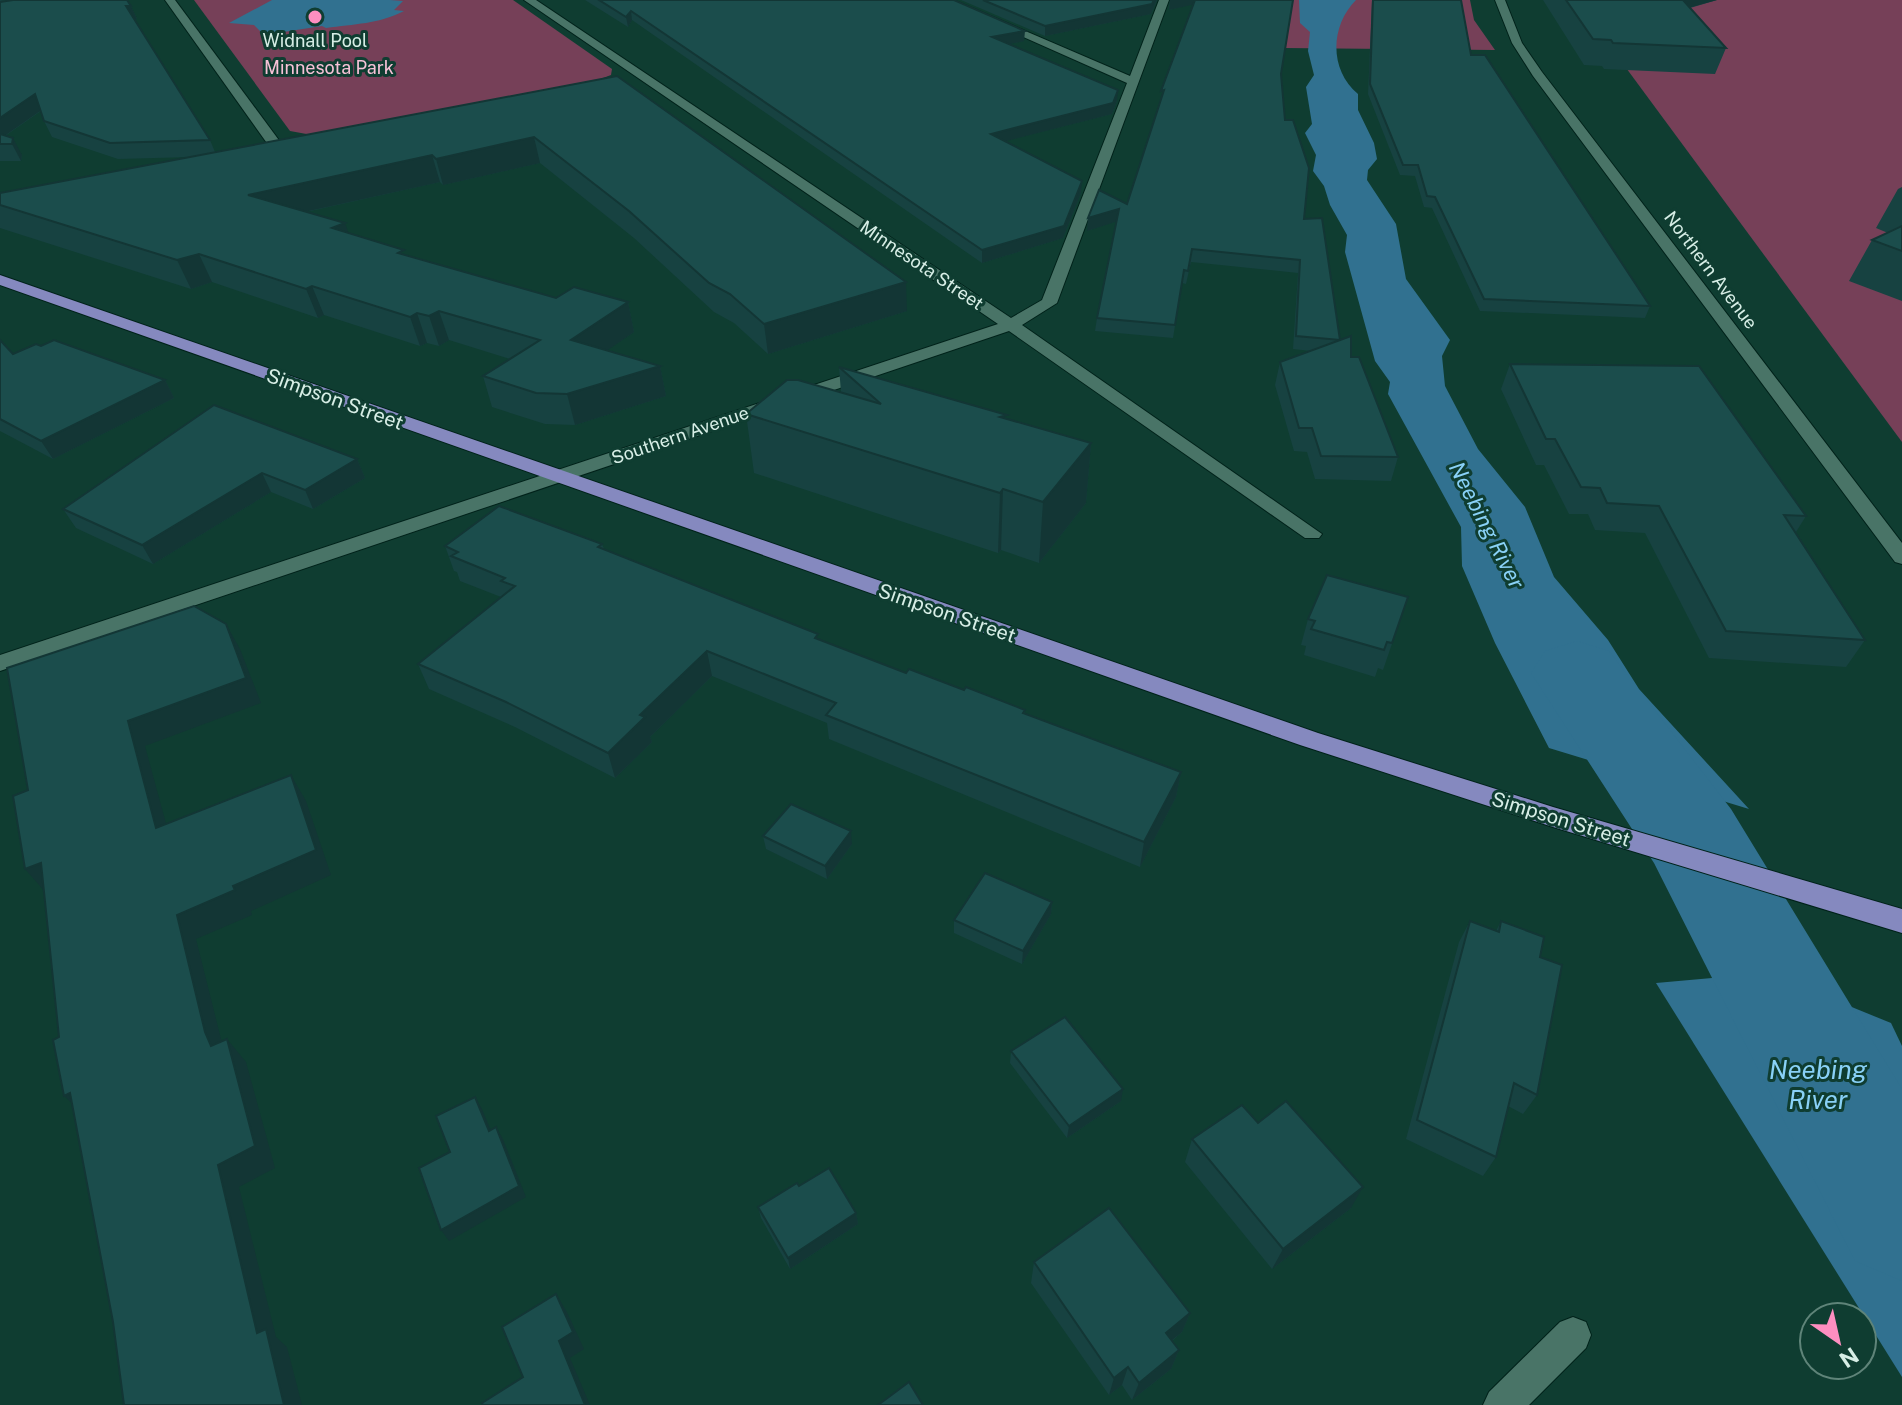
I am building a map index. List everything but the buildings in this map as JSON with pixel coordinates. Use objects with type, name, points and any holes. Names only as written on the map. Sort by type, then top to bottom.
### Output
[{"type":"main road","name":"Simpson Street","points":[[0,280],[1309,739],[1553,817],[1893,919]]},
{"type":"street","points":[[170,0],[279,150]]},
{"type":"street","name":"Minnesota Street","points":[[529,0],[1011,325],[1312,534]]},
{"type":"street","points":[[945,0],[1132,81]]},
{"type":"street","name":"Southern Avenue","points":[[0,663],[1011,325],[1049,303],[1164,0]]},
{"type":"street","name":"Northern Avenue","points":[[1500,0],[1517,43],[1537,74],[1902,557]]},
{"type":"street","points":[[618,81],[640,76]]},
{"type":"street","points":[[1502,1405],[1573,1335]]},
{"type":"green space","name":"Minnesota Park","points":[[194,0],[513,0],[612,69],[611,75],[595,81],[323,137],[290,131]]},
{"type":"green space","points":[[1287,0],[1470,0],[1474,20],[1495,50],[1284,48]]},
{"type":"green space","points":[[1576,0],[1902,0],[1902,442]]},
{"type":"water","name":"Widnall Pool","points":[[272,0],[403,1],[394,10],[404,11],[366,23],[264,35],[254,25],[229,23]]},
{"type":"water","points":[[1299,0],[1356,0],[1341,22],[1336,48],[1342,73],[1358,94],[1358,110],[1374,143],[1377,159],[1368,170],[1367,180],[1396,224],[1406,279],[1450,340],[1442,356],[1445,386],[1478,449],[1525,507],[1554,577],[1608,640],[1639,689],[1749,809],[1549,748],[1495,643],[1462,566],[1461,527],[1388,394],[1390,382],[1375,361],[1345,252],[1347,235],[1330,205],[1324,186],[1313,171],[1316,155],[1305,133],[1312,124],[1306,87],[1314,75],[1308,51],[1310,32],[1300,23]]},
{"type":"water","name":"Neebing River","points":[[1768,973],[1891,1023],[1902,1046],[1902,1377],[1878,1339],[1878,1301],[1855,1301],[1656,983]]},
{"type":"waterway","name":"Neebing River","points":[[1577,673],[1694,838],[1902,1214]]},
{"type":"place","name":"Widnall Pool","points":[[315,17]]}]
